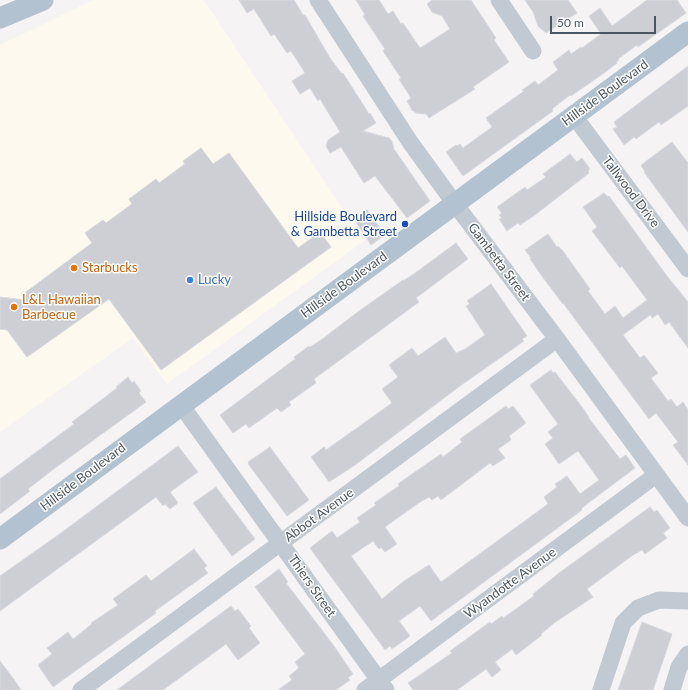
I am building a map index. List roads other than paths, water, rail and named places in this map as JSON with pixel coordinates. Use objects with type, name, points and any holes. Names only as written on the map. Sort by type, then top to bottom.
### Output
[{"type":"main road","points":[[0,18],[43,0]]},
{"type":"main road","name":"Hillside Boulevard","points":[[0,539],[688,32]]},
{"type":"street","name":"Gambetta Street","points":[[318,0],[410,142],[688,518]]},
{"type":"street","points":[[499,0],[533,51]]},
{"type":"street","name":"Tallwood Drive","points":[[574,116],[688,269]]},
{"type":"street","name":"Abbot Avenue","points":[[80,690],[557,339]]},
{"type":"street","name":"Thiers Street","points":[[181,405],[281,542],[382,685]]},
{"type":"street","name":"Wyandotte Avenue","points":[[365,690],[382,685],[656,475]]},
{"type":"street","points":[[601,690],[623,623],[638,608],[659,600],[688,602]]},
{"type":"street","points":[[672,690],[679,667],[688,654]]},
{"type":"place","name":"Hillside Boulevard & Gambetta Street","points":[[405,224]]},
{"type":"place","name":"Starbucks","points":[[74,268]]},
{"type":"place","name":"Lucky","points":[[190,280]]},
{"type":"place","name":"L&L Hawaiian Barbecue","points":[[14,307]]}]
